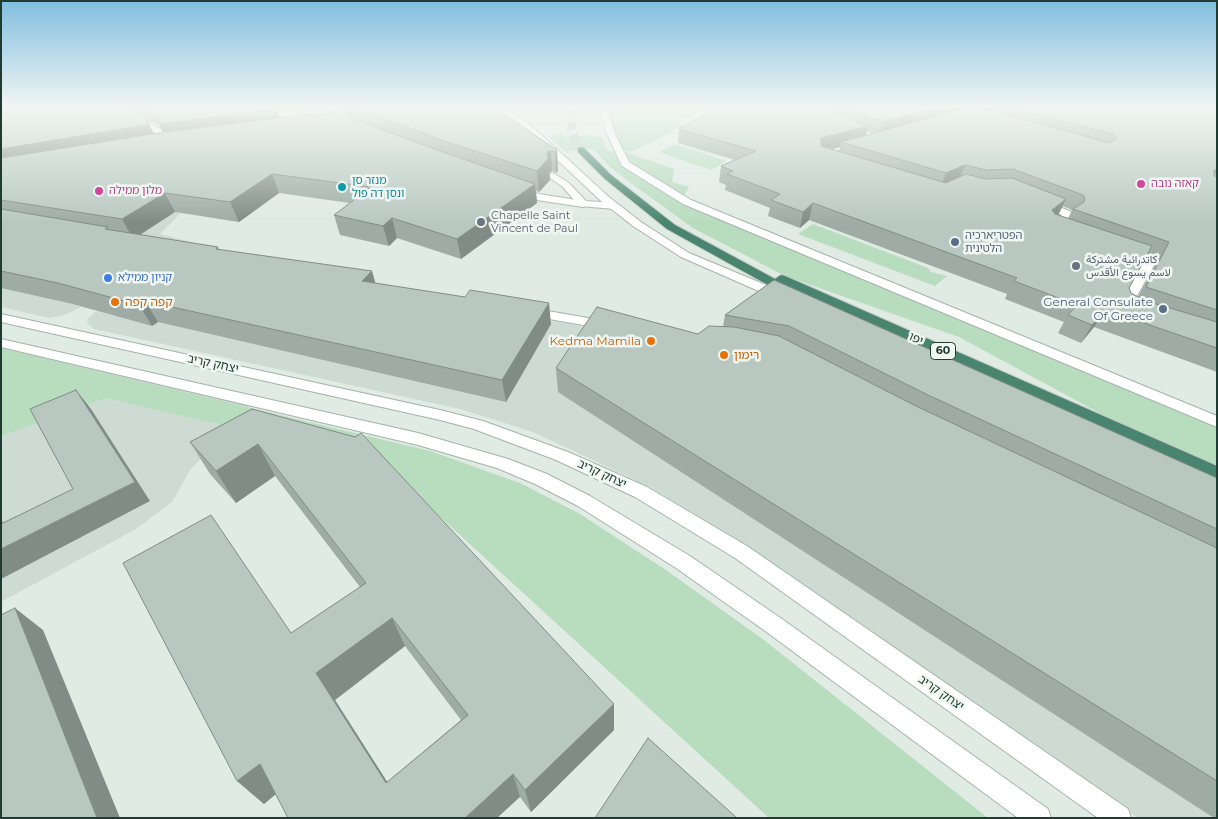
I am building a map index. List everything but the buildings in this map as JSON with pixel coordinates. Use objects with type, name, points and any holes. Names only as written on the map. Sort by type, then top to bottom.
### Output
[{"type":"highway","name":"יפו","points":[[581,150],[608,177],[671,228],[843,320]]},
{"type":"highway","name":"יפו","points":[[671,228],[743,259],[789,283],[1217,473]]},
{"type":"street","points":[[549,146],[637,224],[685,254],[796,303]]},
{"type":"street","points":[[617,146],[625,164],[688,202],[1217,422]]},
{"type":"street","points":[[553,176],[566,185],[583,204]]},
{"type":"street","points":[[510,188],[537,197],[583,204],[615,206]]},
{"type":"street","points":[[1034,199],[1070,215],[1051,227],[1063,231]]},
{"type":"street","points":[[1114,247],[1150,260],[1125,306],[1140,314]]},
{"type":"street","points":[[516,310],[621,327]]},
{"type":"street","name":"יצחק קריב","points":[[1,318],[440,415],[478,425],[562,456],[641,492],[741,552],[1119,818]]},
{"type":"street","name":"יצחק קריב","points":[[1,342],[434,443],[502,463],[541,479],[584,501],[683,562],[775,626],[1039,818]]},
{"type":"shaded area","points":[[1,174],[188,206],[160,234],[441,306],[565,323],[690,350],[1217,818],[1138,818],[747,546],[650,487],[533,432],[460,409],[94,329],[87,323],[88,318],[97,311],[81,307],[65,315],[49,318],[1,307]]},
{"type":"shaded area","points":[[1,345],[252,404],[191,469],[172,502],[136,529],[1,602]]},
{"type":"green space","points":[[559,146],[605,146],[607,151],[626,152],[674,169],[672,182],[689,187],[684,196],[804,245],[905,297],[1217,428],[1217,466],[1118,423],[959,337],[785,276],[693,228],[610,167],[594,150],[584,148],[566,152]]},
{"type":"green space","points":[[620,146],[643,146],[633,151],[622,151]]},
{"type":"green space","points":[[671,146],[682,146],[727,161],[711,170],[659,152]]},
{"type":"green space","points":[[813,224],[928,268],[931,272],[947,276],[935,286],[798,234]]},
{"type":"green space","points":[[1,348],[430,451],[520,483],[580,514],[666,570],[764,640],[988,818],[769,818],[379,461],[106,398],[1,436]]},
{"type":"tunnel","points":[[579,146],[581,150]]},
{"type":"place","name":"קאזה נובה","points":[[1141,184]]},
{"type":"place","name":"מנזר סן ונסן דה פול","points":[[342,187]]},
{"type":"place","name":"מלון ממילה","points":[[99,191]]},
{"type":"place","name":"Chapelle Saint Vincent de Paul","points":[[481,222]]},
{"type":"place","name":"הפטריארכיה הלטינית","points":[[955,242]]},
{"type":"place","name":"كاتدرائية مشتركة لاسم يسوع الأقدس","points":[[1076,266]]},
{"type":"place","name":"קניון ממילא","points":[[108,278]]},
{"type":"place","name":"קפה קפה","points":[[115,302]]},
{"type":"place","name":"General Consulate Of Greece","points":[[1163,309]]},
{"type":"place","name":"Kedma Mamila","points":[[651,341]]},
{"type":"place","name":"רימון","points":[[724,355]]}]
